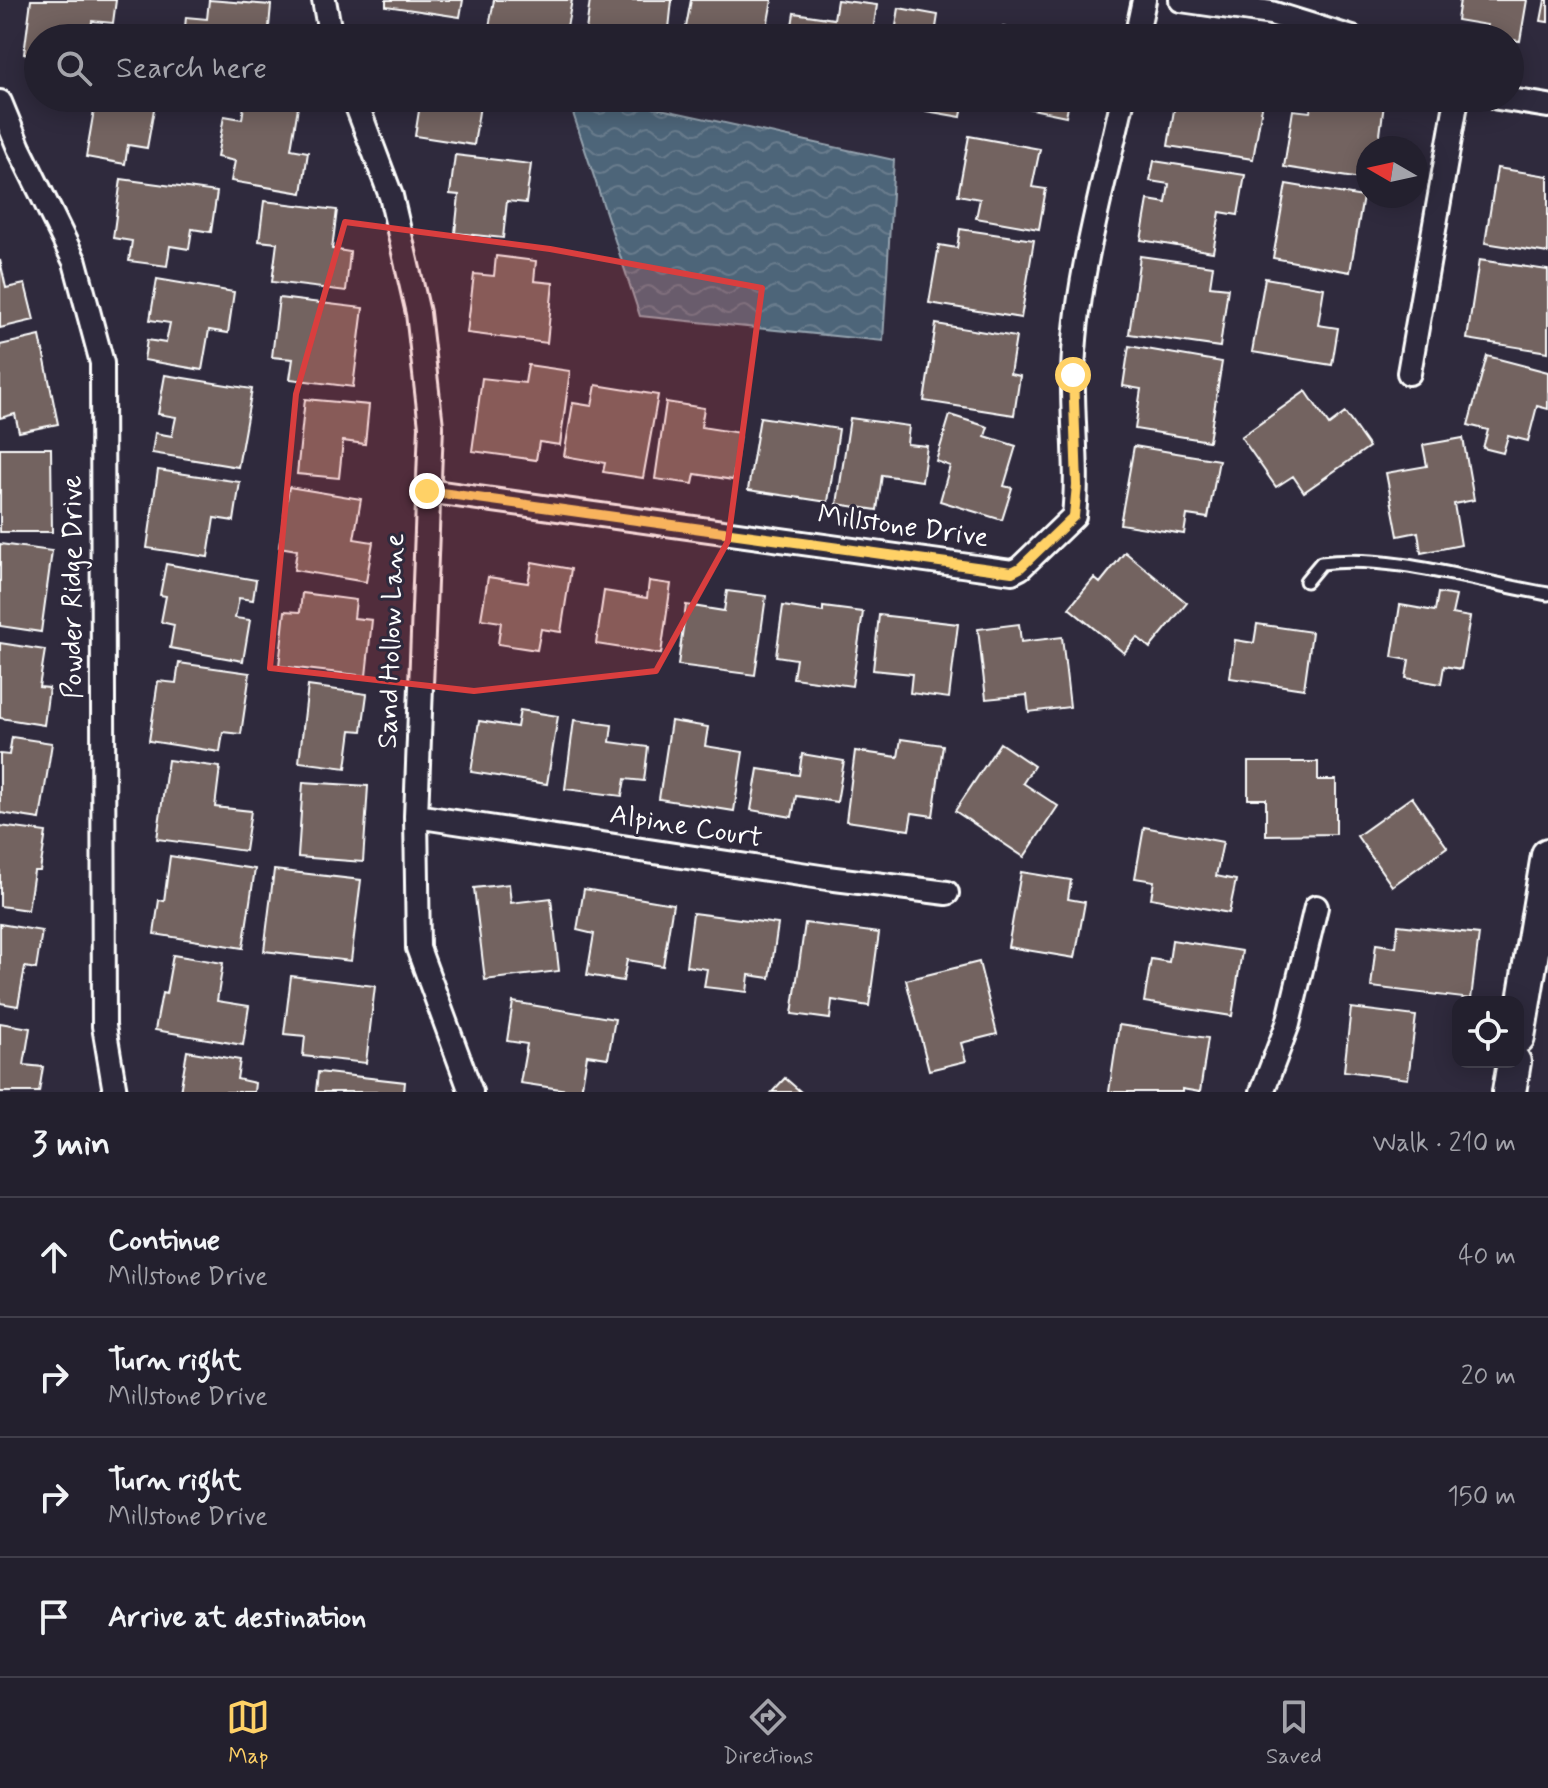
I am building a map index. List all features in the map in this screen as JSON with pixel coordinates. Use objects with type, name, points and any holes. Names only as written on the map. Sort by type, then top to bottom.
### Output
[{"type":"main road","points":[[1524,1001],[1548,855]]},
{"type":"main road","points":[[1509,1092],[1513,1068]]},
{"type":"street","points":[[324,0],[328,24]]},
{"type":"street","points":[[1139,24],[1144,0]]},
{"type":"street","points":[[1181,0],[1271,13],[1307,24]]},
{"type":"street","name":"Powder Ridge Drive","points":[[0,102],[75,262],[102,363],[104,1026],[115,1092]]},
{"type":"street","points":[[1524,102],[1548,106]]},
{"type":"street","name":"Sand Hollow Lane","points":[[359,112],[391,196],[418,313],[431,426],[416,816],[418,948],[471,1092]]},
{"type":"street","name":"Millstone Drive","points":[[427,491],[1012,572],[1020,568],[1074,516],[1077,485],[1073,375],[1079,308],[1120,112]]},
{"type":"street","points":[[1409,373],[1455,112]]},
{"type":"street","name":"Alpine Court","points":[[416,816],[947,893]]},
{"type":"street","points":[[1262,1092],[1288,1024],[1316,907]]},
{"type":"lane","points":[[1306,581],[1321,563],[1340,560],[1400,566],[1548,594]]},
{"type":"highlighted area","points":[[345,222],[550,249],[762,288],[728,541],[656,671],[474,691],[270,668],[296,394]]},
{"type":"water","points":[[573,112],[674,112],[894,160],[883,341],[640,316]]},
{"type":"building","points":[[31,0],[116,0],[113,23],[28,24]]},
{"type":"building","points":[[209,0],[271,5],[269,24],[185,24],[186,17],[207,19]]},
{"type":"building","points":[[386,0],[463,0],[460,17],[386,6]]},
{"type":"building","points":[[494,0],[572,0],[568,24],[490,24]]},
{"type":"building","points":[[590,0],[672,0],[669,24],[587,24]]},
{"type":"building","points":[[691,0],[772,0],[768,24],[687,24]]},
{"type":"building","points":[[837,0],[877,5],[874,24],[792,24],[794,13],[834,19]]},
{"type":"building","points":[[1460,0],[1527,0],[1523,24],[1481,24],[1457,20]]},
{"type":"building","points":[[1545,0],[1548,0],[1548,22],[1541,21]]},
{"type":"building","points":[[899,8],[938,15],[937,24],[896,24]]},
{"type":"building","points":[[94,112],[153,112],[147,148],[128,145],[125,164],[86,157]]},
{"type":"building","points":[[243,112],[297,112],[291,149],[308,152],[302,193],[231,181],[235,161],[217,157],[224,116],[242,119]]},
{"type":"building","points":[[419,112],[479,112],[474,145],[415,136]]},
{"type":"building","points":[[932,112],[962,112],[961,117]]},
{"type":"building","points":[[1047,112],[1067,112],[1066,116]]},
{"type":"building","points":[[1174,112],[1261,112],[1253,159],[1168,146]]},
{"type":"building","points":[[1293,112],[1383,112],[1380,136],[1356,136],[1356,178],[1284,167]]},
{"type":"building","points":[[969,136],[1040,149],[1032,187],[1046,189],[1039,229],[976,218],[980,199],[958,195]]},
{"type":"building","points":[[455,155],[531,164],[526,203],[507,201],[503,238],[455,233],[459,195],[450,194]]},
{"type":"building","points":[[1154,161],[1245,175],[1238,215],[1220,212],[1213,252],[1141,240],[1148,200],[1166,203],[1169,184],[1150,181]]},
{"type":"building","points":[[1497,168],[1548,176],[1548,253],[1485,243]]},
{"type":"building","points":[[121,179],[217,192],[211,232],[192,229],[189,249],[170,246],[167,266],[129,261],[132,241],[113,238]]},
{"type":"building","points":[[1286,184],[1356,196],[1356,208],[1361,208],[1350,272],[1273,258]]},
{"type":"building","points":[[264,201],[337,210],[332,249],[350,252],[346,291],[272,282],[277,243],[259,241]]},
{"type":"building","points":[[960,229],[1034,240],[1021,318],[929,303],[939,245],[957,248]]},
{"type":"building","points":[[496,256],[536,261],[534,281],[553,283],[547,343],[467,333],[474,274],[494,276]]},
{"type":"building","points":[[1140,256],[1213,266],[1210,286],[1228,288],[1220,347],[1129,334]]},
{"type":"building","points":[[0,260],[6,288],[25,284],[34,320],[0,328]]},
{"type":"building","points":[[1479,260],[1548,270],[1548,352],[1467,339]]},
{"type":"building","points":[[1265,278],[1324,288],[1318,325],[1338,328],[1332,365],[1252,352]]},
{"type":"building","points":[[157,279],[234,292],[228,333],[209,330],[202,370],[144,360],[147,340],[166,343],[170,323],[150,320]]},
{"type":"building","points":[[279,298],[363,308],[353,387],[290,379],[293,359],[272,357]]},
{"type":"building","points":[[936,324],[1016,337],[1010,374],[1020,376],[1014,415],[924,401]]},
{"type":"building","points":[[40,336],[58,424],[19,432],[15,414],[0,418],[0,345]]},
{"type":"building","points":[[1129,346],[1222,362],[1209,441],[1135,429],[1141,389],[1123,386]]},
{"type":"building","points":[[1487,356],[1548,372],[1548,409],[1537,406],[1528,441],[1508,436],[1503,453],[1483,448],[1488,430],[1468,425]]},
{"type":"building","points":[[528,365],[570,371],[560,445],[539,442],[536,460],[472,451],[482,378],[525,383]]},
{"type":"building","points":[[165,375],[252,389],[238,467],[152,453],[155,433],[172,436],[176,417],[158,414]]},
{"type":"building","points":[[596,385],[658,395],[643,478],[603,472],[605,463],[564,456],[573,403],[592,406]]},
{"type":"building","points":[[1306,391],[1329,425],[1345,413],[1369,447],[1304,492],[1293,476],[1276,487],[1241,437]]},
{"type":"building","points":[[305,399],[369,405],[365,444],[343,441],[339,478],[297,474]]},
{"type":"building","points":[[666,402],[704,408],[701,427],[740,433],[733,480],[695,474],[693,484],[655,479]]},
{"type":"building","points":[[950,415],[988,427],[985,436],[1016,446],[1004,486],[1012,488],[1002,520],[940,501],[950,466],[936,461]]},
{"type":"building","points":[[760,417],[839,429],[828,502],[748,490]]},
{"type":"building","points":[[850,418],[909,426],[907,444],[927,446],[922,481],[882,475],[877,510],[837,504]]},
{"type":"building","points":[[1463,438],[1474,500],[1454,504],[1461,545],[1421,553],[1418,532],[1398,536],[1386,473],[1427,466],[1423,445]]},
{"type":"building","points":[[1134,446],[1219,460],[1208,518],[1187,515],[1184,534],[1120,524]]},
{"type":"building","points":[[0,448],[51,448],[52,532],[0,532]]},
{"type":"building","points":[[158,470],[240,482],[234,521],[214,518],[208,557],[147,548]]},
{"type":"building","points":[[289,487],[361,499],[354,539],[373,542],[366,582],[294,570],[297,550],[279,547]]},
{"type":"building","points":[[0,544],[52,551],[41,632],[0,626]]},
{"type":"building","points":[[1125,552],[1187,603],[1150,648],[1137,637],[1124,653],[1069,608],[1094,578],[1100,583]]},
{"type":"building","points":[[532,562],[571,569],[561,632],[541,629],[537,650],[498,644],[501,622],[481,619],[488,577],[528,583]]},
{"type":"building","points":[[166,564],[256,580],[253,600],[239,598],[235,618],[250,620],[243,661],[170,648],[174,625],[161,622],[166,596],[160,595]]},
{"type":"building","points":[[649,581],[671,584],[661,654],[596,644],[604,591],[647,598]]},
{"type":"building","points":[[727,591],[766,596],[755,675],[678,665],[686,605],[724,611]]},
{"type":"building","points":[[302,593],[356,600],[354,618],[372,620],[366,676],[279,666],[285,611],[300,612]]},
{"type":"building","points":[[1438,593],[1456,596],[1452,614],[1470,617],[1461,669],[1444,666],[1441,684],[1406,678],[1409,660],[1392,657],[1400,605],[1435,611]]},
{"type":"building","points":[[783,606],[823,612],[823,607],[863,612],[852,686],[793,678],[796,659],[776,656]]},
{"type":"building","points":[[879,615],[958,624],[949,698],[910,693],[912,674],[873,670]]},
{"type":"building","points":[[1019,624],[1021,642],[1062,637],[1070,707],[1029,712],[1027,695],[986,699],[978,629]]},
{"type":"building","points":[[1257,624],[1312,632],[1304,689],[1230,678],[1235,640],[1254,643]]},
{"type":"building","points":[[0,643],[45,650],[39,687],[49,688],[44,725],[0,718]]},
{"type":"building","points":[[179,663],[250,673],[241,734],[223,732],[220,752],[149,741],[158,681],[176,683]]},
{"type":"building","points":[[308,686],[367,694],[362,731],[351,730],[346,768],[299,762]]},
{"type":"building","points":[[520,710],[558,716],[547,784],[471,772],[479,721],[517,727]]},
{"type":"building","points":[[574,720],[612,725],[610,742],[648,747],[644,781],[625,779],[622,796],[565,789]]},
{"type":"building","points":[[671,721],[708,727],[705,746],[743,752],[734,811],[659,799]]},
{"type":"building","points":[[12,737],[52,743],[40,819],[0,813],[0,754],[9,755]]},
{"type":"building","points":[[901,739],[943,745],[933,816],[912,813],[909,830],[846,821],[855,751],[898,757]]},
{"type":"building","points":[[1000,743],[1034,766],[1023,783],[1058,806],[1024,857],[955,811]]},
{"type":"building","points":[[802,754],[844,761],[837,802],[796,796],[792,817],[751,810],[758,769],[799,775]]},
{"type":"building","points":[[168,760],[220,767],[215,807],[251,811],[245,851],[157,839]]},
{"type":"building","points":[[1248,762],[1318,762],[1318,780],[1336,780],[1336,834],[1266,835],[1266,799],[1248,799]]},
{"type":"building","points":[[303,782],[368,786],[363,862],[298,857]]},
{"type":"building","points":[[1412,797],[1447,847],[1392,886],[1357,836]]},
{"type":"building","points":[[0,826],[46,832],[40,871],[34,871],[28,910],[0,906]]},
{"type":"building","points":[[1144,827],[1223,842],[1216,876],[1236,880],[1229,913],[1151,898],[1154,881],[1135,878]]},
{"type":"building","points":[[170,856],[255,869],[243,948],[154,934],[159,900],[164,901]]},
{"type":"building","points":[[274,870],[361,880],[351,961],[264,951]]},
{"type":"building","points":[[1021,872],[1071,880],[1068,899],[1085,902],[1075,958],[1008,947]]},
{"type":"building","points":[[509,884],[511,903],[551,898],[559,971],[485,980],[474,888]]},
{"type":"building","points":[[584,889],[673,904],[663,966],[627,960],[623,981],[587,975],[594,934],[577,930]]},
{"type":"building","points":[[693,913],[778,924],[770,978],[749,975],[747,992],[704,987],[707,969],[686,966]]},
{"type":"building","points":[[805,923],[879,933],[869,1006],[832,1000],[830,1019],[792,1014]]},
{"type":"building","points":[[0,924],[42,931],[36,969],[25,967],[18,1006],[0,1003]]},
{"type":"building","points":[[1398,925],[1479,934],[1471,996],[1452,997],[1371,987],[1376,944],[1396,947]]},
{"type":"building","points":[[1172,940],[1242,951],[1232,1016],[1144,1002],[1151,959],[1169,962]]},
{"type":"building","points":[[173,955],[223,963],[217,1001],[249,1006],[243,1045],[155,1030]]},
{"type":"building","points":[[979,962],[997,1034],[961,1043],[966,1061],[929,1070],[906,980]]},
{"type":"building","points":[[291,976],[375,986],[366,1063],[303,1056],[305,1036],[284,1034]]},
{"type":"building","points":[[513,1002],[615,1019],[608,1058],[587,1055],[581,1092],[520,1083],[527,1044],[507,1041]]},
{"type":"building","points":[[1351,1008],[1416,1016],[1408,1079],[1344,1071]]},
{"type":"building","points":[[0,1023],[30,1028],[24,1065],[43,1067],[39,1092],[0,1092]]},
{"type":"building","points":[[1119,1025],[1208,1038],[1200,1092],[1182,1089],[1182,1092],[1109,1092]]},
{"type":"building","points":[[187,1051],[240,1060],[237,1079],[255,1083],[254,1092],[180,1092]]},
{"type":"building","points":[[318,1072],[405,1082],[404,1092],[316,1092]]},
{"type":"building","points":[[785,1078],[801,1092],[772,1092]]},
{"type":"route","points":[[427,491],[1012,572],[1074,516],[1077,485],[1073,375]]}]
